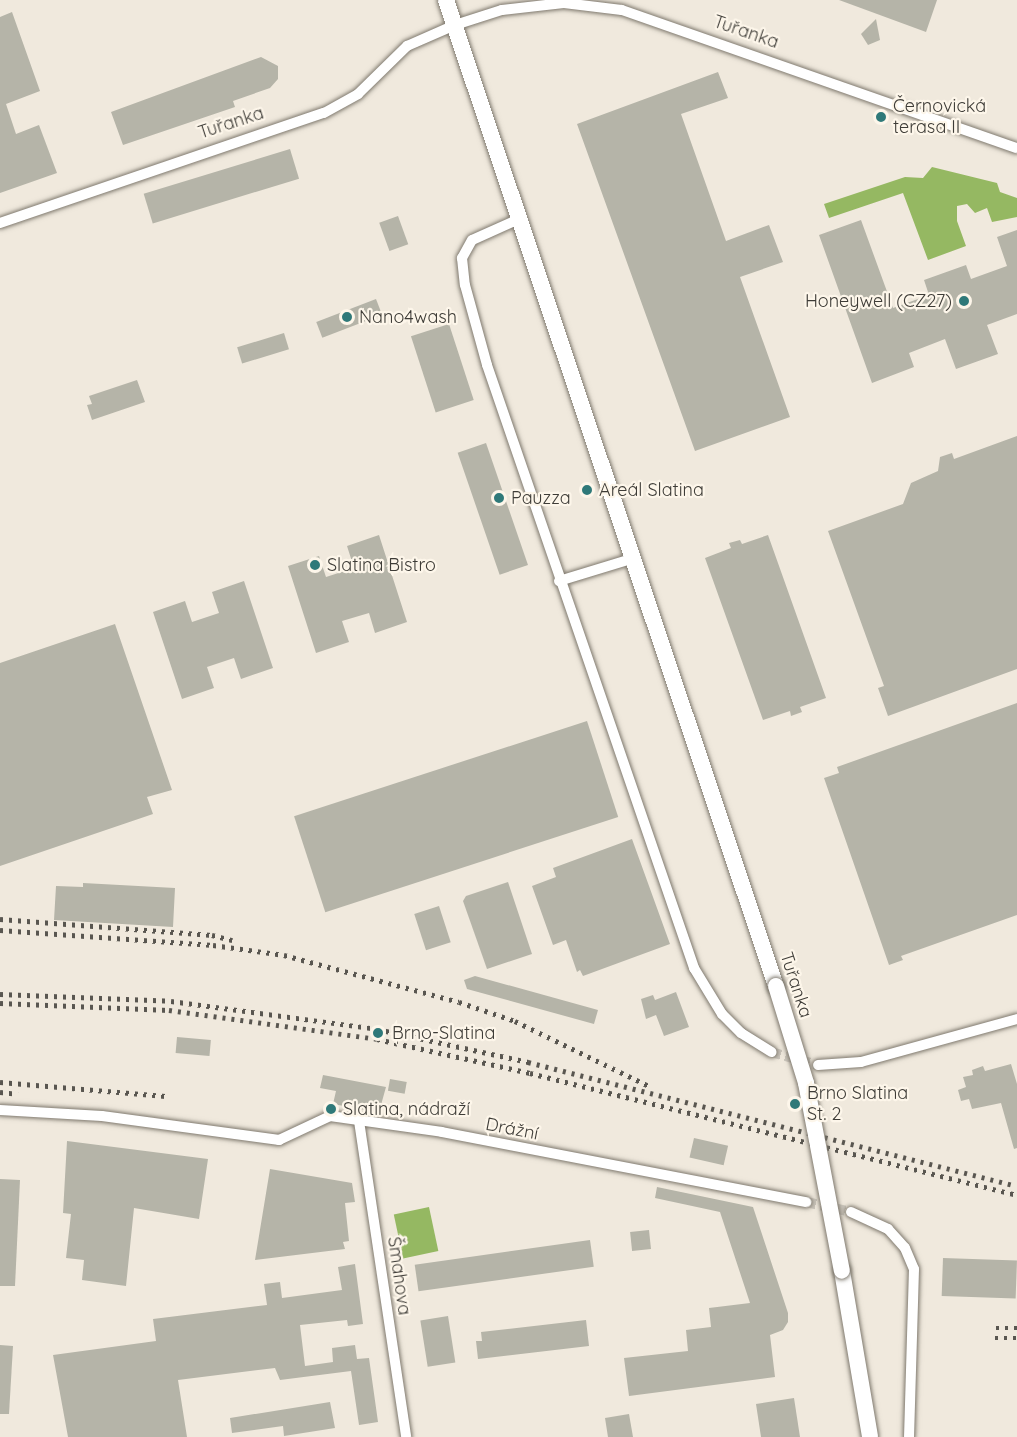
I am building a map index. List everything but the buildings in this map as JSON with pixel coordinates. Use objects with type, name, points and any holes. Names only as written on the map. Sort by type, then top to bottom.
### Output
[{"type":"street","points":[[446,0],[455,25]]},
{"type":"street","name":"Tuřanka","points":[[0,223],[324,113],[358,94],[407,46],[455,25],[502,10],[564,3],[605,6],[1017,148]]},
{"type":"street","name":"Tuřanka","points":[[455,25],[776,986],[806,1083],[842,1271],[870,1437]]},
{"type":"street","points":[[519,219],[468,243],[462,268],[487,365],[559,581],[694,968],[722,1014],[771,1052]]},
{"type":"street","points":[[559,581],[634,558]]},
{"type":"street","points":[[818,1065],[861,1062],[1017,1019]]},
{"type":"street","name":"Drážní","points":[[0,1110],[102,1116],[279,1140],[330,1116],[442,1132],[806,1202]]},
{"type":"street","name":"Šmahova","points":[[359,1121],[406,1437]]},
{"type":"street","points":[[851,1212],[866,1217],[898,1238],[915,1269],[909,1437]]},
{"type":"shaded area","points":[[932,167],[997,183],[1000,192],[1017,198],[1017,217],[992,222],[987,208],[975,213],[967,204],[957,206],[957,221],[966,246],[928,260],[903,193],[829,218],[824,204],[905,177],[923,178]]},
{"type":"shaded area","points":[[429,1207],[438,1251],[403,1259],[394,1214]]},
{"type":"tunnel","points":[[771,1052],[818,1065]]},
{"type":"tunnel","points":[[806,1202],[851,1212]]},
{"type":"railway","points":[[0,919],[212,935],[232,940]]},
{"type":"railway","points":[[0,930],[213,945],[284,955],[459,1002],[515,1021],[649,1086]]},
{"type":"railway","points":[[0,994],[171,1001],[377,1029],[528,1062],[1017,1186]]},
{"type":"railway","points":[[0,1003],[169,1010],[377,1039],[530,1073],[1017,1195]]},
{"type":"railway","points":[[0,1082],[165,1096]]},
{"type":"railway","points":[[0,1092],[18,1094]]},
{"type":"railway","points":[[996,1328],[1017,1328]]},
{"type":"railway","points":[[995,1338],[1017,1338]]},
{"type":"place","name":"Černovická terasa II","points":[[881,117]]},
{"type":"place","name":"Honeywell (CZ27)","points":[[964,301]]},
{"type":"place","name":"Nano4wash","points":[[347,317]]},
{"type":"place","name":"Areál Slatina","points":[[587,490]]},
{"type":"place","name":"Pauzza","points":[[499,498]]},
{"type":"place","name":"Slatina Bistro","points":[[315,565]]},
{"type":"place","name":"Brno-Slatina","points":[[378,1033]]},
{"type":"place","name":"Brno Slatina St. 2","points":[[795,1104]]},
{"type":"place","name":"Slatina, nádraží","points":[[331,1109]]}]
